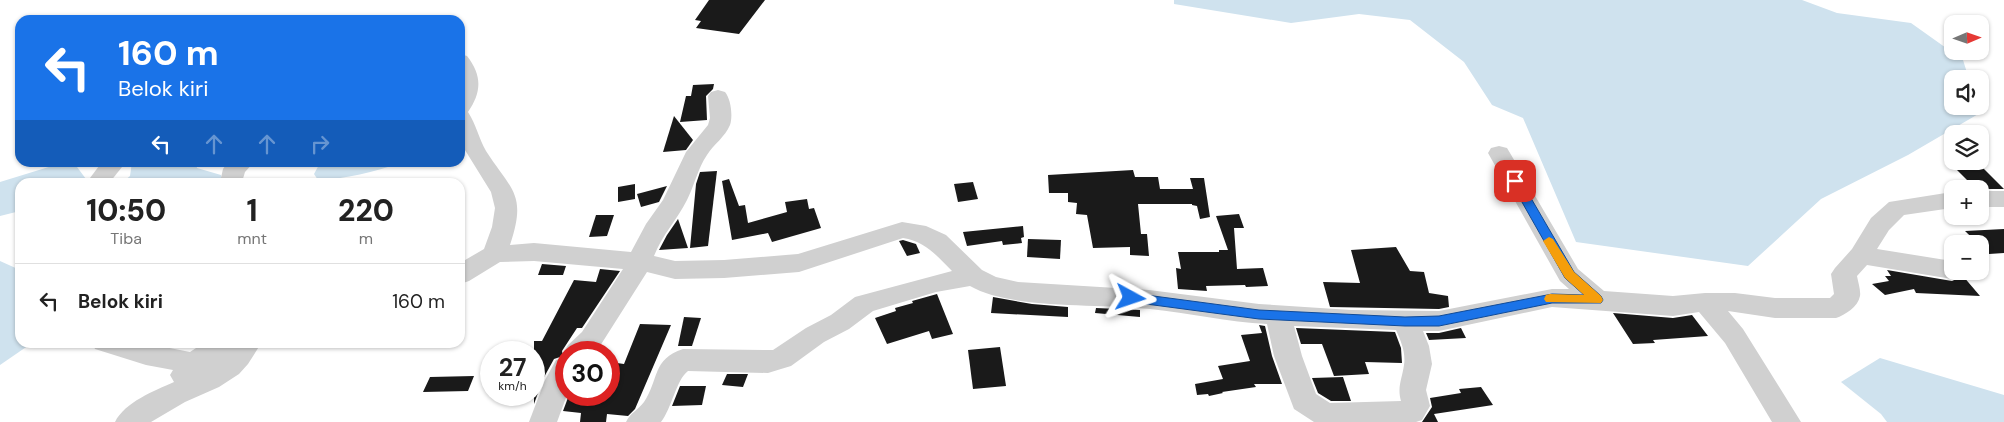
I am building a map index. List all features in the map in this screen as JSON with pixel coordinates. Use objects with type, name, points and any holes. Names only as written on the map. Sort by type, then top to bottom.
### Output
[{"type":"street","points":[[465,68],[470,75],[469,89],[465,97]]},
{"type":"street","points":[[588,341],[596,332],[640,262],[647,243],[674,202],[697,152],[714,134],[719,125],[721,118],[718,96]]},
{"type":"street","points":[[465,128],[474,149],[504,192],[507,208],[504,227],[495,254]]},
{"type":"street","points":[[1499,153],[1569,275],[1597,300]]},
{"type":"street","points":[[101,178],[111,167]]},
{"type":"street","points":[[1989,199],[2004,199]]},
{"type":"street","points":[[465,271],[495,254],[534,252],[640,262],[675,270],[799,264],[902,230],[918,232],[937,241],[973,276],[989,285],[1018,291],[1150,299],[1278,315],[1439,321],[1552,298],[1674,306],[1705,302],[1735,302],[1775,308],[1836,308],[1847,297],[1844,274],[1861,255],[1880,224],[1897,208],[1944,201]]},
{"type":"street","points":[[1861,255],[1944,269]]},
{"type":"street","points":[[640,422],[654,411],[672,367],[683,360],[768,362],[781,359],[815,335],[840,322],[864,304],[936,282],[973,276]]},
{"type":"street","points":[[1705,302],[1734,336],[1787,422]]},
{"type":"street","points":[[1278,315],[1288,356],[1304,401],[1326,414],[1373,418],[1412,412],[1416,406],[1412,390],[1418,364],[1416,346],[1405,321]]},
{"type":"street","points":[[172,396],[194,363],[217,348]]},
{"type":"street","points":[[129,422],[162,400],[213,379],[229,369],[245,348]]},
{"type":"street","points":[[151,349],[194,363]]},
{"type":"street","points":[[543,422],[555,388]]},
{"type":"water","points":[[1174,0],[1802,0],[1837,13],[1911,23],[1944,46],[1944,60],[1963,60],[1966,70],[1944,70],[1944,115],[1977,115],[1959,125],[1944,125],[1944,134],[1908,155],[1821,199],[1748,266],[1576,242],[1523,118],[1492,105],[1464,62],[1410,20],[1359,14],[1291,23],[1174,4]]},
{"type":"water","points":[[49,167],[77,167],[85,178],[15,178],[15,212],[0,216],[0,182]]},
{"type":"water","points":[[131,167],[197,167],[221,175],[221,178],[128,178],[130,176]]},
{"type":"water","points":[[318,167],[387,167],[339,178],[317,178],[314,174]]},
{"type":"water","points":[[0,261],[15,268],[15,348],[25,348],[0,365]]},
{"type":"water","points":[[1880,358],[2004,395],[2004,422],[1887,422],[1881,414],[1841,382]]},
{"type":"building","points":[[709,0],[765,0],[739,34],[696,28],[701,21],[695,20]]},
{"type":"building","points":[[714,84],[713,89],[706,96],[707,120],[680,122],[686,96],[691,96],[693,85]]},
{"type":"building","points":[[674,116],[693,140],[686,150],[663,152]]},
{"type":"building","points":[[1133,170],[1135,177],[1158,177],[1160,189],[1193,189],[1190,178],[1204,178],[1210,217],[1200,219],[1197,206],[1192,204],[1138,204],[1141,234],[1147,234],[1149,256],[1130,255],[1130,247],[1093,248],[1087,215],[1076,214],[1077,203],[1068,202],[1068,193],[1049,193],[1048,175]]},
{"type":"building","points":[[1957,170],[1985,170],[2004,189],[1989,189],[1989,180],[1967,180]]},
{"type":"building","points":[[717,171],[708,246],[690,248],[696,184],[700,172]]},
{"type":"building","points":[[729,179],[739,206],[745,205],[748,223],[787,212],[785,202],[807,199],[809,209],[814,208],[821,228],[772,242],[768,233],[732,240],[722,181]]},
{"type":"building","points":[[973,182],[978,199],[958,202],[954,184]]},
{"type":"building","points":[[635,184],[635,199],[618,202],[618,187]]},
{"type":"building","points":[[667,186],[659,202],[641,207],[637,194]]},
{"type":"building","points":[[1239,214],[1244,228],[1234,228],[1237,269],[1263,268],[1268,286],[1206,286],[1207,291],[1178,289],[1176,268],[1181,269],[1178,252],[1219,252],[1219,250],[1228,250],[1216,216]]},
{"type":"building","points":[[596,215],[614,215],[607,236],[589,237]]},
{"type":"building","points":[[678,219],[688,248],[659,250],[667,235]]},
{"type":"building","points":[[1023,226],[1024,237],[1021,238],[1022,243],[1003,245],[1002,241],[967,246],[963,232]]},
{"type":"building","points":[[2004,229],[2004,253],[1989,254],[1989,235],[1969,235],[1965,231]]},
{"type":"building","points":[[1028,239],[1061,240],[1060,259],[1027,257]]},
{"type":"building","points":[[903,240],[916,244],[920,253],[907,256],[899,241]]},
{"type":"building","points":[[1396,247],[1410,271],[1424,272],[1429,293],[1448,296],[1449,307],[1439,309],[1330,307],[1323,282],[1360,283],[1351,250]]},
{"type":"building","points":[[542,264],[566,266],[563,275],[538,275]]},
{"type":"building","points":[[600,269],[620,271],[582,328],[577,328],[569,341],[555,341],[555,359],[545,375],[545,341],[542,341],[574,280],[596,282]]},
{"type":"building","points":[[1887,270],[1944,280],[1966,280],[1980,296],[1916,293],[1914,289],[1885,295],[1872,284],[1889,281],[1885,276],[1891,276]]},
{"type":"building","points":[[937,294],[953,334],[932,339],[929,331],[887,344],[875,318],[896,311],[895,308],[913,303],[912,301]]},
{"type":"building","points":[[993,297],[1032,304],[1068,307],[1068,317],[991,313]]},
{"type":"building","points":[[1096,308],[1140,310],[1140,317],[1095,313]]},
{"type":"building","points":[[1613,313],[1673,318],[1692,315],[1708,336],[1653,340],[1655,343],[1633,344]]},
{"type":"building","points":[[684,317],[701,318],[692,346],[678,346]]},
{"type":"building","points":[[640,324],[671,325],[635,409],[628,416],[607,414],[606,422],[580,422],[581,413],[563,411],[565,406],[620,406],[620,363],[624,364]]},
{"type":"building","points":[[1259,325],[1265,326],[1272,356],[1282,384],[1254,384],[1256,387],[1209,396],[1208,394],[1197,395],[1195,384],[1223,379],[1218,366],[1250,361],[1241,335],[1262,333]]},
{"type":"building","points":[[1296,328],[1395,332],[1401,348],[1402,363],[1365,362],[1369,374],[1334,376],[1322,344],[1301,344]]},
{"type":"building","points":[[1461,328],[1466,338],[1429,340],[1426,333],[1439,333]]},
{"type":"building","points":[[1000,347],[1006,386],[973,389],[968,350]]},
{"type":"building","points":[[727,374],[748,374],[743,387],[722,385]]},
{"type":"building","points":[[474,376],[468,391],[423,392],[430,377]]},
{"type":"building","points":[[1343,377],[1351,401],[1331,401],[1318,393],[1312,378]]},
{"type":"building","points":[[680,386],[706,386],[702,405],[672,406]]},
{"type":"building","points":[[1481,387],[1493,405],[1434,414],[1438,422],[1422,422],[1432,407],[1430,398],[1461,393],[1459,389]]},
{"type":"slow traffic","points":[[1549,241],[1569,275],[1597,300],[1550,299]]},
{"type":"route","points":[[1131,298],[1259,314],[1352,320],[1405,321],[1439,321],[1552,298],[1597,300],[1569,275],[1515,181]]}]
